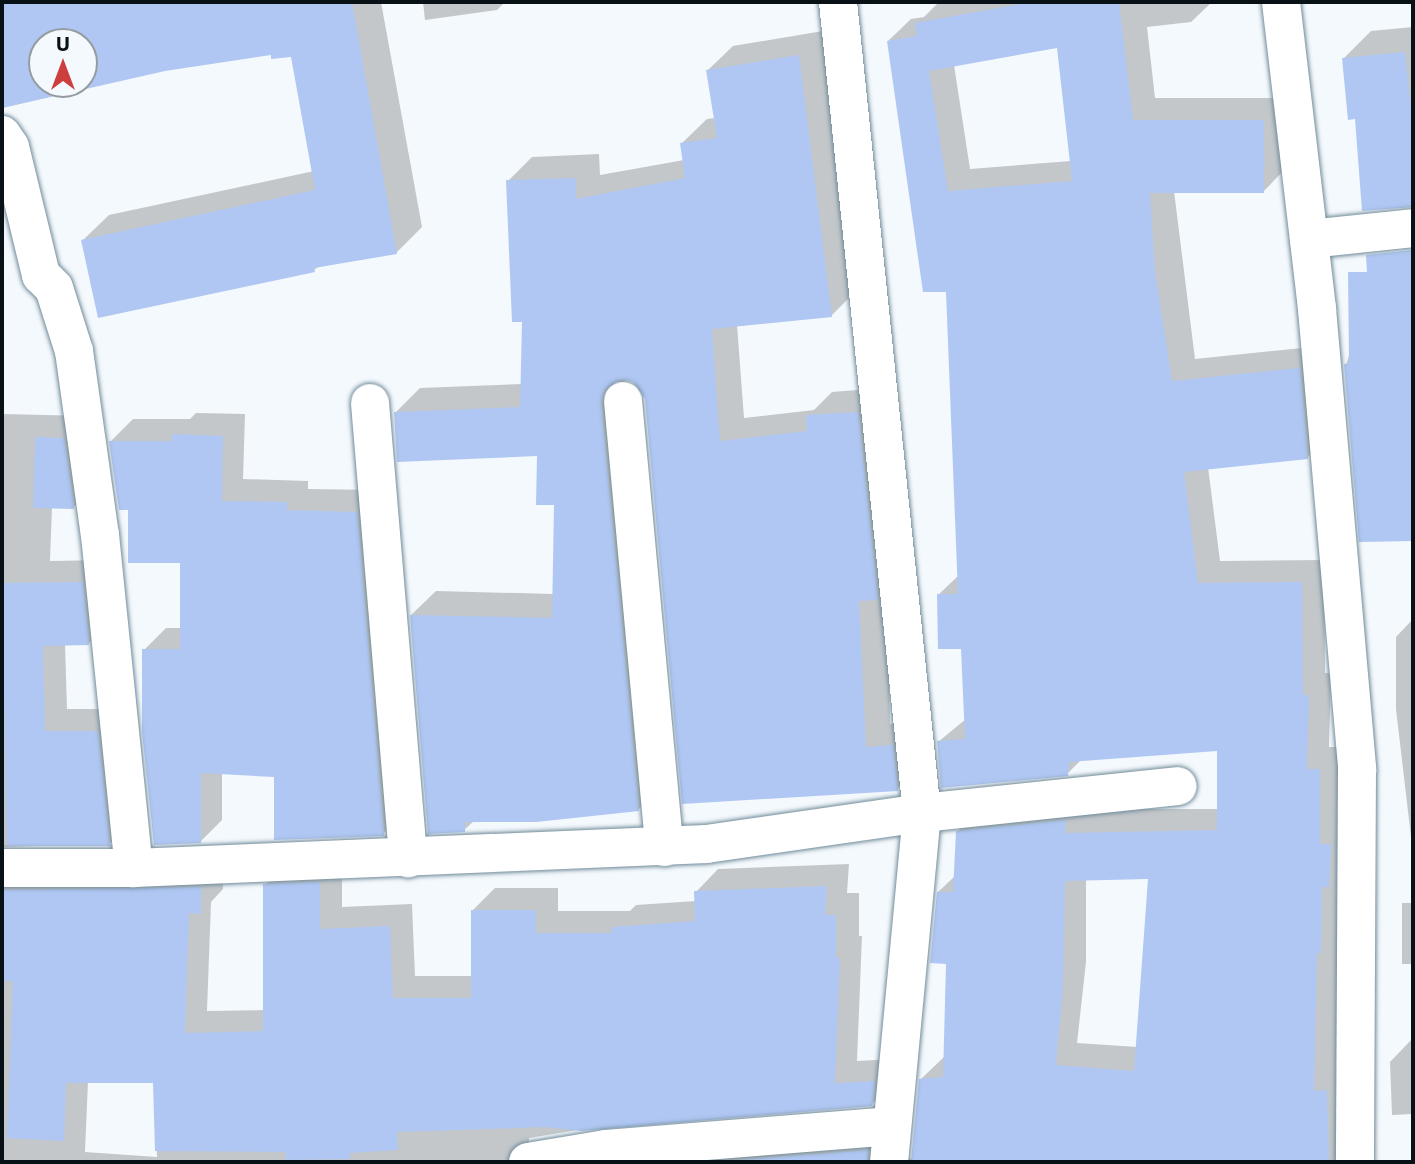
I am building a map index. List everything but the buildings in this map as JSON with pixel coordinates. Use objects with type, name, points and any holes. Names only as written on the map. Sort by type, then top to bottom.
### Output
[{"type":"street","points":[[527,1162],[606,1149],[890,1144],[922,813],[838,2]]},
{"type":"street","points":[[1281,2],[1308,239],[1357,769],[1355,1162]]},
{"type":"street","points":[[2,135],[10,147],[41,275],[54,288],[74,351],[100,536],[134,868]]},
{"type":"street","points":[[1308,239],[1413,228]]},
{"type":"street","points":[[623,401],[664,847]]},
{"type":"street","points":[[370,403],[408,858]]},
{"type":"street","points":[[2,868],[134,868],[664,847],[922,813],[1178,786]]}]
